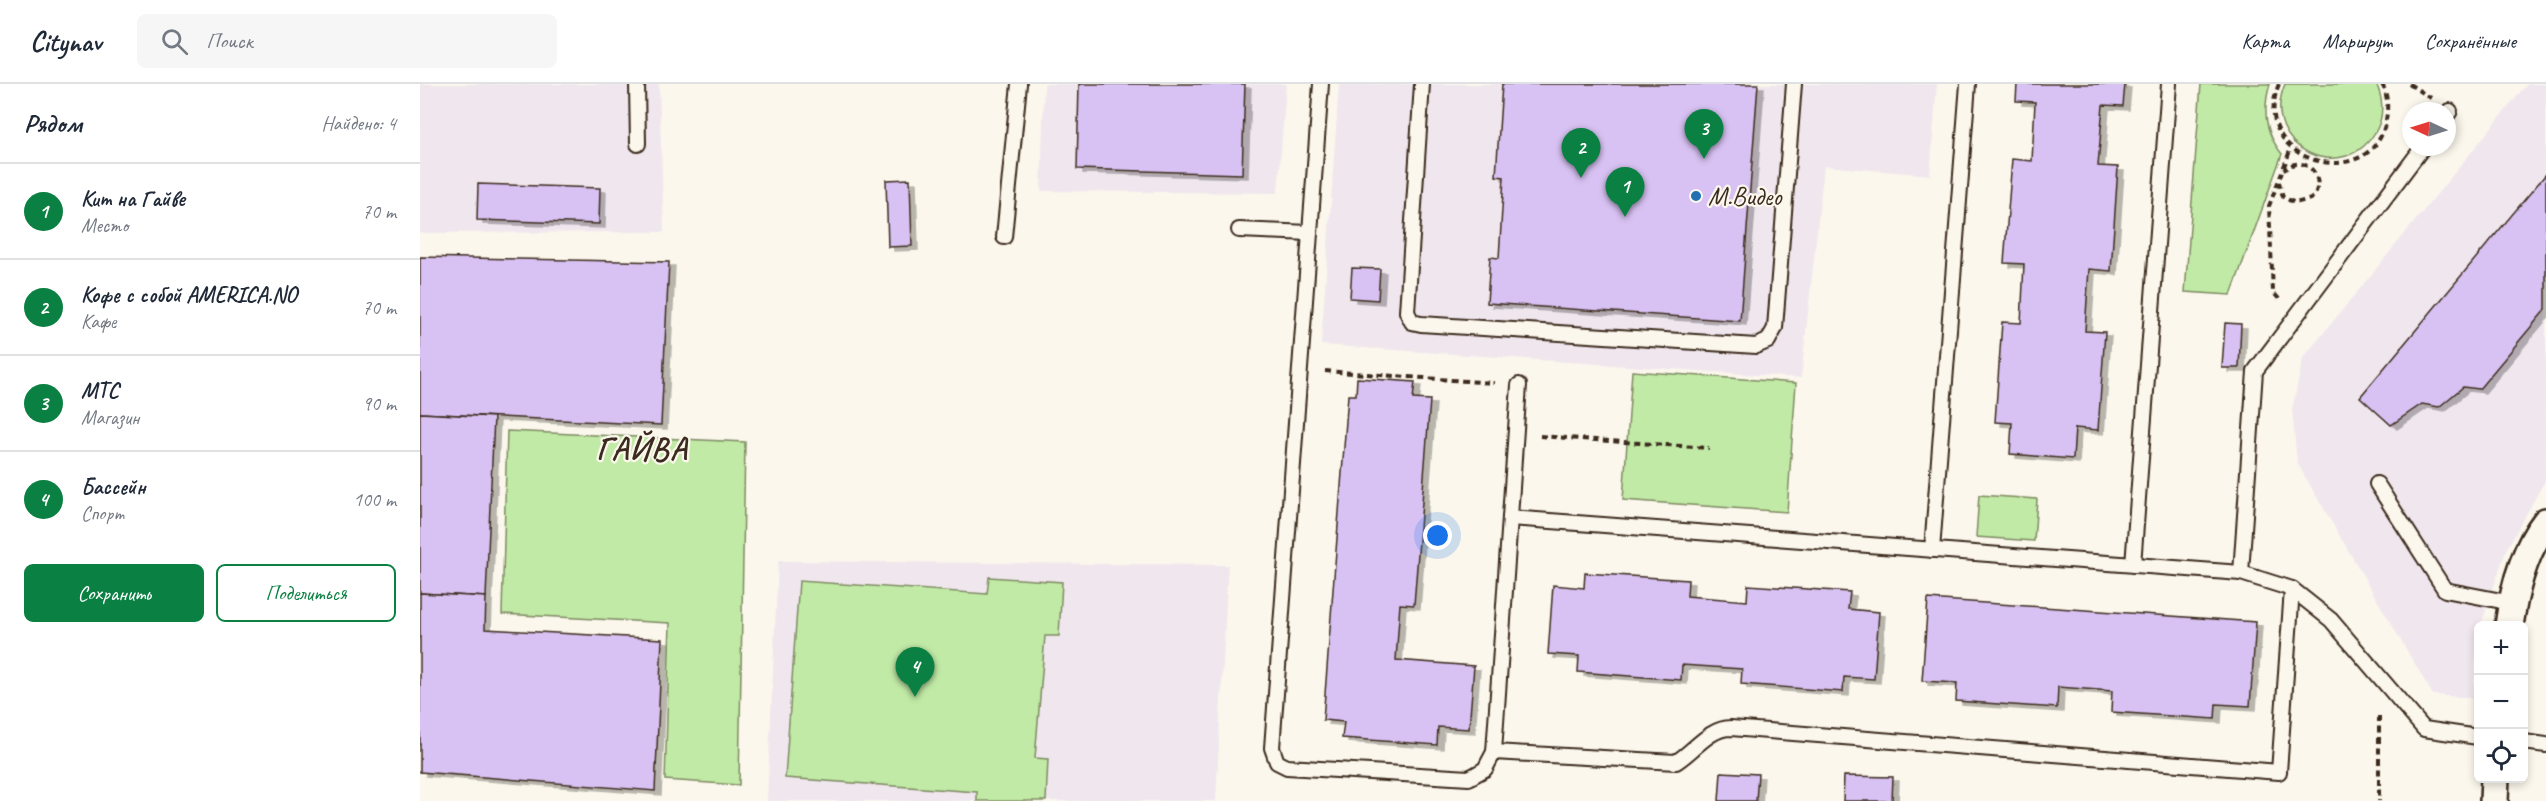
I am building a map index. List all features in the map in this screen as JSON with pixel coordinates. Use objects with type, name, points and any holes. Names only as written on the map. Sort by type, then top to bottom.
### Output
[{"type":"street","points":[[2511,614],[2524,564],[2546,522]]},
{"type":"street","points":[[2494,801],[2495,783]]},
{"type":"lane","points":[[637,84],[638,144]]},
{"type":"lane","points":[[1004,237],[1019,84]]},
{"type":"lane","points":[[1321,84],[1272,747],[1277,762],[1287,767],[1469,778],[1485,769],[1494,752],[1519,385]]},
{"type":"lane","points":[[1422,84],[1407,312],[1412,322],[1756,346],[1768,341],[1775,328],[1794,84]]},
{"type":"lane","points":[[1932,550],[1968,84]]},
{"type":"lane","points":[[2133,565],[2169,84]]},
{"type":"lane","points":[[2241,573],[2255,371],[2416,156]]},
{"type":"lane","points":[[1239,230],[1310,233]]},
{"type":"lane","points":[[2377,484],[2445,590],[2511,614]]},
{"type":"lane","points":[[1510,518],[2241,573],[2292,588],[2331,620],[2424,729],[2474,736]]},
{"type":"lane","points":[[1494,752],[1676,762],[1713,732],[1721,728],[1731,728],[2279,771],[2292,588]]},
{"type":"lane","points":[[2528,743],[2546,745]]},
{"type":"path","points":[[2279,84],[2273,111],[2278,129],[2291,148],[2302,157],[2320,163],[2336,164],[2351,160],[2366,152],[2377,141],[2385,126],[2388,108],[2382,84]]},
{"type":"path","points":[[2291,148],[2269,206],[2273,292],[2295,316]]},
{"type":"path","points":[[2279,178],[2278,185],[2283,196],[2295,203],[2311,199],[2318,190],[2319,184],[2315,171],[2304,164],[2291,164],[2282,172]]},
{"type":"path","points":[[1300,369],[1519,385]]},
{"type":"path","points":[[1516,435],[1709,448]]},
{"type":"path","points":[[2379,801],[2381,679]]},
{"type":"shaded area","points":[[420,84],[659,84],[664,232],[420,233]]},
{"type":"shaded area","points":[[1044,84],[1286,84],[1278,193],[1041,191]]},
{"type":"shaded area","points":[[1339,84],[1937,84],[1930,175],[1824,166],[1801,378],[1321,345]]},
{"type":"shaded area","points":[[2527,84],[2546,84],[2546,479],[2506,550],[2482,621],[2474,621],[2472,698],[2433,695],[2297,463],[2292,410],[2303,358]]},
{"type":"shaded area","points":[[778,561],[1228,565],[1216,801],[767,801]]},
{"type":"green space","points":[[2201,84],[2270,84],[2266,103],[2267,121],[2272,138],[2282,154],[2231,295],[2185,292]]},
{"type":"green space","points":[[2285,84],[2376,84],[2382,106],[2377,129],[2363,147],[2345,156],[2327,158],[2309,153],[2294,142],[2283,126],[2280,107]]},
{"type":"green space","points":[[1632,371],[1796,383],[1787,512],[1623,500]]},
{"type":"green space","points":[[507,431],[745,442],[739,785],[665,780],[670,623],[502,614]]},
{"type":"green space","points":[[1979,495],[2037,499],[2034,541],[1976,537]]},
{"type":"green space","points":[[989,577],[1062,582],[1059,636],[1045,636],[1035,758],[1048,759],[1046,801],[977,801],[977,792],[785,778],[799,581],[987,594]]},
{"type":"building","points":[[1079,84],[1245,84],[1242,174],[1077,169]]},
{"type":"building","points":[[1502,84],[1758,84],[1740,321],[1487,303],[1490,257],[1499,258],[1504,177],[1496,176]]},
{"type":"building","points":[[2017,84],[2125,84],[2123,106],[2103,105],[2098,166],[2118,167],[2111,271],[2089,269],[2085,331],[2105,332],[2098,430],[2075,428],[2073,459],[2010,454],[2012,423],[1995,422],[2002,322],[2021,323],[2024,264],[2004,263],[2012,159],[2032,161],[2035,102],[2016,101]]},
{"type":"building","points":[[2546,174],[2546,309],[2479,389],[2463,387],[2439,407],[2422,404],[2391,425],[2360,397]]},
{"type":"building","points":[[910,179],[912,246],[888,247],[886,180]]},
{"type":"building","points":[[478,184],[600,188],[599,224],[477,220]]},
{"type":"building","points":[[420,257],[669,262],[661,425],[420,413]]},
{"type":"building","points":[[1352,268],[1380,269],[1378,300],[1350,298]]},
{"type":"building","points":[[2225,323],[2241,324],[2239,368],[2222,368]]},
{"type":"building","points":[[1357,378],[1415,382],[1413,399],[1430,400],[1414,605],[1400,604],[1396,660],[1474,666],[1469,729],[1438,727],[1437,745],[1342,738],[1344,722],[1323,720],[1348,395],[1356,395]]},
{"type":"building","points":[[420,413],[494,417],[486,597],[420,593]]},
{"type":"building","points":[[1585,573],[1688,580],[1687,596],[1747,601],[1748,585],[1850,592],[1848,609],[1879,612],[1874,679],[1844,677],[1843,692],[1741,684],[1742,669],[1682,665],[1681,680],[1578,672],[1579,656],[1548,654],[1553,585],[1584,588]]},
{"type":"building","points":[[420,593],[486,597],[485,629],[662,639],[655,791],[420,772]]},
{"type":"building","points":[[1928,599],[2256,622],[2250,706],[2216,704],[2215,719],[2111,712],[2112,691],[2058,687],[2057,708],[1956,701],[1957,683],[1922,681]]},
{"type":"building","points":[[1721,772],[1758,774],[1756,801],[1719,801]]},
{"type":"building","points":[[1844,776],[1893,777],[1892,801],[1843,801]]},
{"type":"place","name":"МТС","points":[[1704,159]]},
{"type":"place","name":"Кофе с собой AMERICA.NO","points":[[1581,178]]},
{"type":"place","name":"М.Видео","points":[[1696,196]]},
{"type":"place","name":"Кит на Гайве","points":[[1625,217]]},
{"type":"place","name":"Бассейн","points":[[915,697]]},
{"type":"district","name":"ГАЙВА","points":[[642,448]]}]
